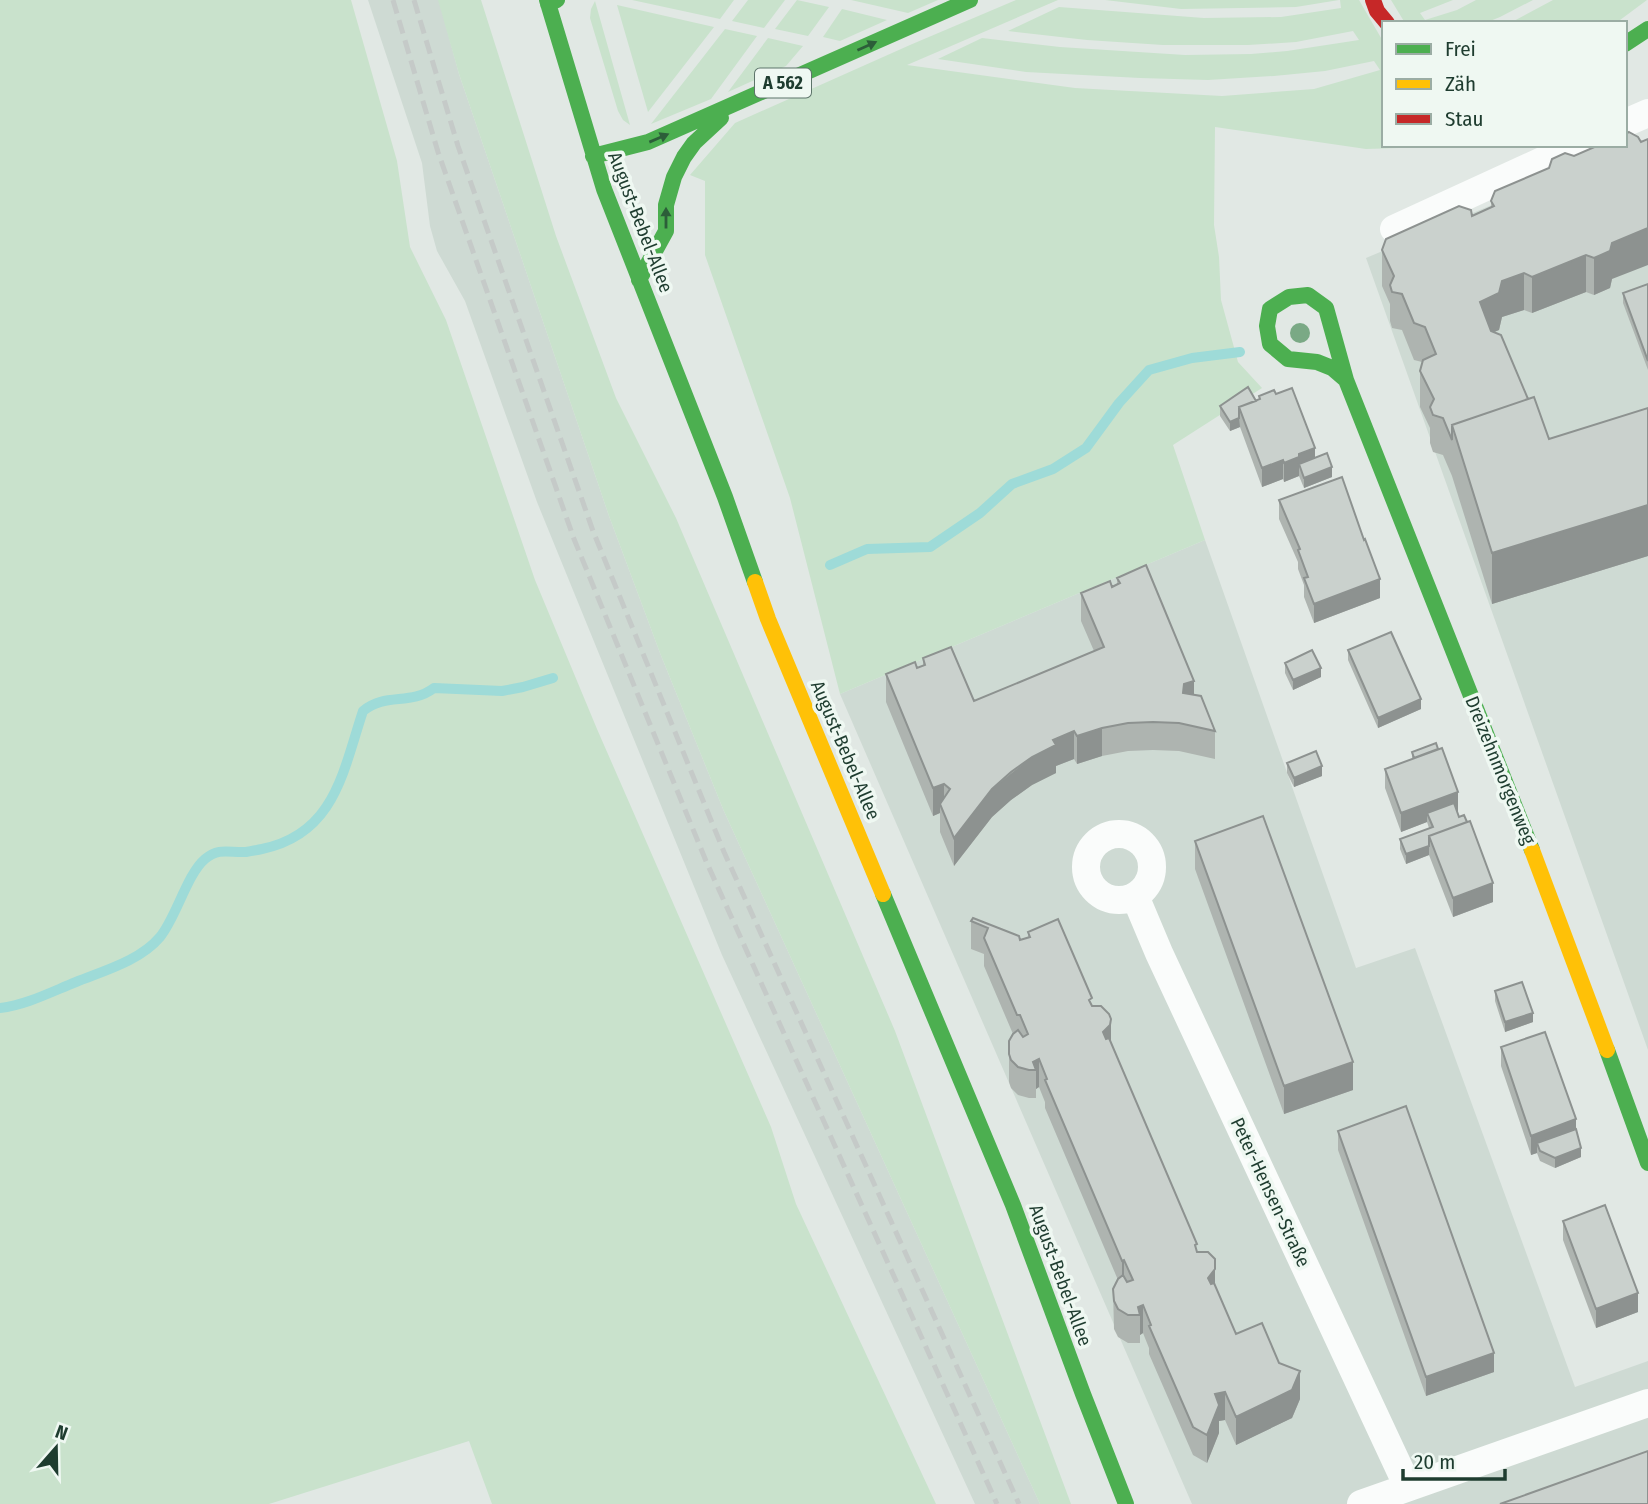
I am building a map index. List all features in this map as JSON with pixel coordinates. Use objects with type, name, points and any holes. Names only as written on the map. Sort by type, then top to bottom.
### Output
[{"type":"main road","name":"A 562","points":[[593,156],[648,142],[970,0]]},
{"type":"main road","points":[[1373,0],[1377,11],[1385,21]]},
{"type":"main road","name":"August-Bebel-Allee","points":[[551,1],[593,156],[768,619],[1013,1205],[1126,1504]]},
{"type":"main road","points":[[1627,43],[1648,29]]},
{"type":"main road","points":[[639,279],[667,231],[666,205],[674,177],[684,157],[694,143],[735,105]]},
{"type":"main road","name":"Dreizehnmorgenweg","points":[[1346,380],[1332,368],[1317,362],[1288,359],[1270,344],[1267,326],[1270,309],[1289,297],[1308,295],[1326,308],[1346,380],[1547,886],[1648,1163]]},
{"type":"street","points":[[1627,122],[1648,113]]},
{"type":"street","points":[[1394,229],[1573,147]]},
{"type":"street","name":"Peter-Hensen-Straße","points":[[1135,896],[1159,953],[1408,1487]]},
{"type":"street","points":[[1361,1504],[1648,1404]]},
{"type":"shaded area","points":[[368,0],[439,0],[459,74],[609,516],[660,653],[723,809],[1040,1504],[975,1504],[722,955],[537,502],[465,301],[437,251],[430,226],[422,163]]},
{"type":"shaded area","points":[[1648,139],[1648,1050],[1366,258]]},
{"type":"shaded area","points":[[1205,540],[1356,968],[1415,948],[1575,1387],[1648,1361],[1648,1504],[1192,1504],[840,694]]},
{"type":"green space","points":[[0,0],[351,0],[397,161],[410,247],[446,320],[535,580],[771,1127],[796,1204],[936,1504],[492,1504],[469,1441],[269,1504],[0,1504]]},
{"type":"green space","points":[[438,0],[481,0],[556,236],[616,398],[676,518],[895,1031],[1071,1504],[1040,1504],[723,809],[660,653],[609,516],[459,74]]},
{"type":"green space","points":[[632,0],[734,0],[720,19]]},
{"type":"green space","points":[[748,0],[785,0],[764,28],[732,21]]},
{"type":"green space","points":[[797,0],[829,7],[808,36],[775,29]]},
{"type":"green space","points":[[851,0],[938,0],[908,13]]},
{"type":"green space","points":[[1016,0],[1058,0],[907,65],[1075,88],[1222,96],[1314,89],[1380,70],[1374,61],[1325,71],[1208,80],[1026,72],[938,59],[982,38],[1060,47],[1185,55],[1287,51],[1359,40],[1353,31],[1296,42],[1163,45],[1008,31],[1059,7],[1204,18],[1281,17],[1341,8],[1340,0],[1359,0],[1382,40],[1382,147],[1403,147],[1366,149],[1215,127],[1214,225],[1221,300],[1238,362],[1262,388],[1173,445],[1205,540],[840,694],[790,498],[705,255],[705,181],[690,175],[735,123]]},
{"type":"green space","points":[[1105,0],[1339,0],[1296,7],[1181,9]]},
{"type":"green space","points":[[1391,0],[1453,0],[1420,13],[1425,20],[1457,10],[1476,0],[1533,0],[1490,21],[1404,21]]},
{"type":"green space","points":[[1553,0],[1647,0],[1619,21],[1514,21]]},
{"type":"green space","points":[[595,1],[630,125],[618,111],[590,18]]},
{"type":"green space","points":[[617,5],[714,27],[648,112]]},
{"type":"green space","points":[[842,9],[887,20],[840,41],[823,37]]},
{"type":"green space","points":[[725,29],[757,36],[711,99],[651,124]]},
{"type":"green space","points":[[768,38],[803,46],[786,66],[728,92]]},
{"type":"building","points":[[1627,133],[1638,137],[1641,142],[1648,139],[1648,228],[1612,243],[1610,251],[1594,258],[1586,255],[1532,277],[1524,273],[1502,281],[1499,293],[1480,302],[1491,331],[1501,335],[1528,399],[1452,425],[1452,440],[1443,418],[1433,415],[1430,407],[1434,399],[1420,371],[1423,360],[1436,354],[1425,327],[1414,323],[1402,294],[1392,292],[1390,285],[1394,276],[1382,250],[1386,239],[1459,206],[1471,210],[1472,216],[1494,206],[1491,201],[1495,191],[1549,168],[1552,159],[1565,153],[1574,156],[1594,147],[1627,147]]},
{"type":"building","points":[[1648,284],[1648,361],[1623,293]]},
{"type":"building","points":[[1248,387],[1256,401],[1239,407],[1239,418],[1230,422],[1220,406]]},
{"type":"building","points":[[1292,388],[1315,448],[1284,463],[1283,460],[1262,468],[1239,407],[1274,390],[1276,394]]},
{"type":"building","points":[[1534,397],[1549,439],[1648,408],[1648,505],[1492,553],[1452,425]]},
{"type":"building","points":[[1327,453],[1332,467],[1304,478],[1299,464]]},
{"type":"building","points":[[1342,477],[1380,579],[1314,604],[1304,578],[1308,577],[1298,550],[1300,549],[1279,500]]},
{"type":"building","points":[[1146,565],[1194,681],[1184,684],[1183,693],[1201,696],[1215,731],[1179,723],[1153,722],[1128,723],[1077,736],[1074,731],[1053,740],[1056,745],[1011,772],[992,789],[954,838],[940,804],[950,789],[944,784],[933,788],[886,674],[915,662],[917,668],[925,665],[923,658],[951,647],[974,701],[1104,647],[1081,593],[1110,581],[1112,587],[1120,583],[1117,578]]},
{"type":"building","points":[[1391,632],[1421,699],[1378,718],[1348,650]]},
{"type":"building","points":[[1312,650],[1321,668],[1293,680],[1285,663]]},
{"type":"building","points":[[1436,743],[1438,749],[1414,758],[1412,752]]},
{"type":"building","points":[[1442,748],[1458,792],[1401,813],[1385,769]]},
{"type":"building","points":[[1316,751],[1322,766],[1294,778],[1287,763]]},
{"type":"building","points":[[1454,803],[1459,817],[1464,815],[1467,822],[1429,836],[1429,846],[1406,854],[1400,839],[1433,827],[1427,813]]},
{"type":"building","points":[[1263,816],[1353,1062],[1284,1086],[1195,841]]},
{"type":"building","points":[[1470,821],[1493,883],[1453,898],[1429,836]]},
{"type":"building","points":[[973,918],[1019,936],[1020,940],[1030,937],[1028,932],[1058,919],[1092,998],[1089,1000],[1092,1006],[1101,1006],[1109,1014],[1110,1025],[1103,1032],[1106,1039],[1109,1038],[1197,1244],[1197,1252],[1208,1252],[1215,1259],[1215,1269],[1208,1278],[1211,1284],[1214,1283],[1236,1334],[1262,1323],[1279,1363],[1300,1371],[1292,1390],[1236,1417],[1225,1392],[1215,1394],[1219,1405],[1207,1435],[1193,1427],[1149,1326],[1151,1325],[1143,1305],[1138,1307],[1140,1315],[1128,1315],[1118,1309],[1114,1301],[1113,1289],[1118,1279],[1123,1275],[1127,1282],[1133,1280],[1124,1260],[1122,1261],[1045,1080],[1047,1079],[1039,1059],[1033,1062],[1036,1070],[1018,1067],[1011,1060],[1009,1041],[1013,1034],[1018,1030],[1023,1037],[1028,1034],[984,938],[988,928],[971,921]]},
{"type":"building","points":[[1522,982],[1533,1013],[1505,1022],[1495,991]]},
{"type":"building","points":[[1545,1032],[1576,1119],[1531,1136],[1501,1047]]},
{"type":"building","points":[[1406,1106],[1494,1353],[1426,1377],[1338,1131]]},
{"type":"building","points":[[1576,1129],[1581,1148],[1555,1158],[1540,1151],[1537,1143]]},
{"type":"building","points":[[1605,1205],[1638,1293],[1596,1309],[1563,1221]]},
{"type":"building","points":[[1648,1451],[1648,1504],[1500,1504]]},
{"type":"waterway","points":[[830,565],[867,549],[930,547],[980,513],[1012,484],[1053,469],[1086,448],[1119,403],[1149,370],[1192,358],[1240,352]]},
{"type":"waterway","points":[[0,1008],[38,998],[142,953],[166,929],[193,875],[210,855],[262,849],[286,841],[306,830],[321,815],[332,797],[342,777],[363,711],[372,705],[416,697],[434,688],[502,691],[553,678]]},
{"type":"railway","points":[[393,0],[438,152],[574,539],[706,861],[997,1504]]},
{"type":"railway","points":[[414,0],[458,146],[593,531],[724,852],[1019,1504]]},
{"type":"traffic: fast","points":[[547,0],[604,189],[725,497],[755,582]]},
{"type":"traffic: fast","points":[[548,4],[557,0]]},
{"type":"traffic: fast","points":[[593,156],[648,142],[970,0]]},
{"type":"traffic: fast","points":[[1627,43],[1648,29]]},
{"type":"traffic: fast","points":[[639,280],[666,231],[666,205],[674,177],[684,157],[694,143],[721,118]]},
{"type":"traffic: fast","points":[[1346,380],[1332,368],[1317,362],[1288,359],[1270,344],[1267,326],[1270,309],[1289,297],[1308,295],[1326,308],[1346,380],[1532,850]]},
{"type":"traffic: fast","points":[[883,894],[1013,1205],[1126,1504]]},
{"type":"traffic: fast","points":[[1607,1050],[1648,1163]]},
{"type":"traffic: slow","points":[[755,582],[883,894]]},
{"type":"traffic: slow","points":[[1532,850],[1607,1050]]},
{"type":"traffic: jam","points":[[1373,0],[1377,11],[1385,21]]}]
